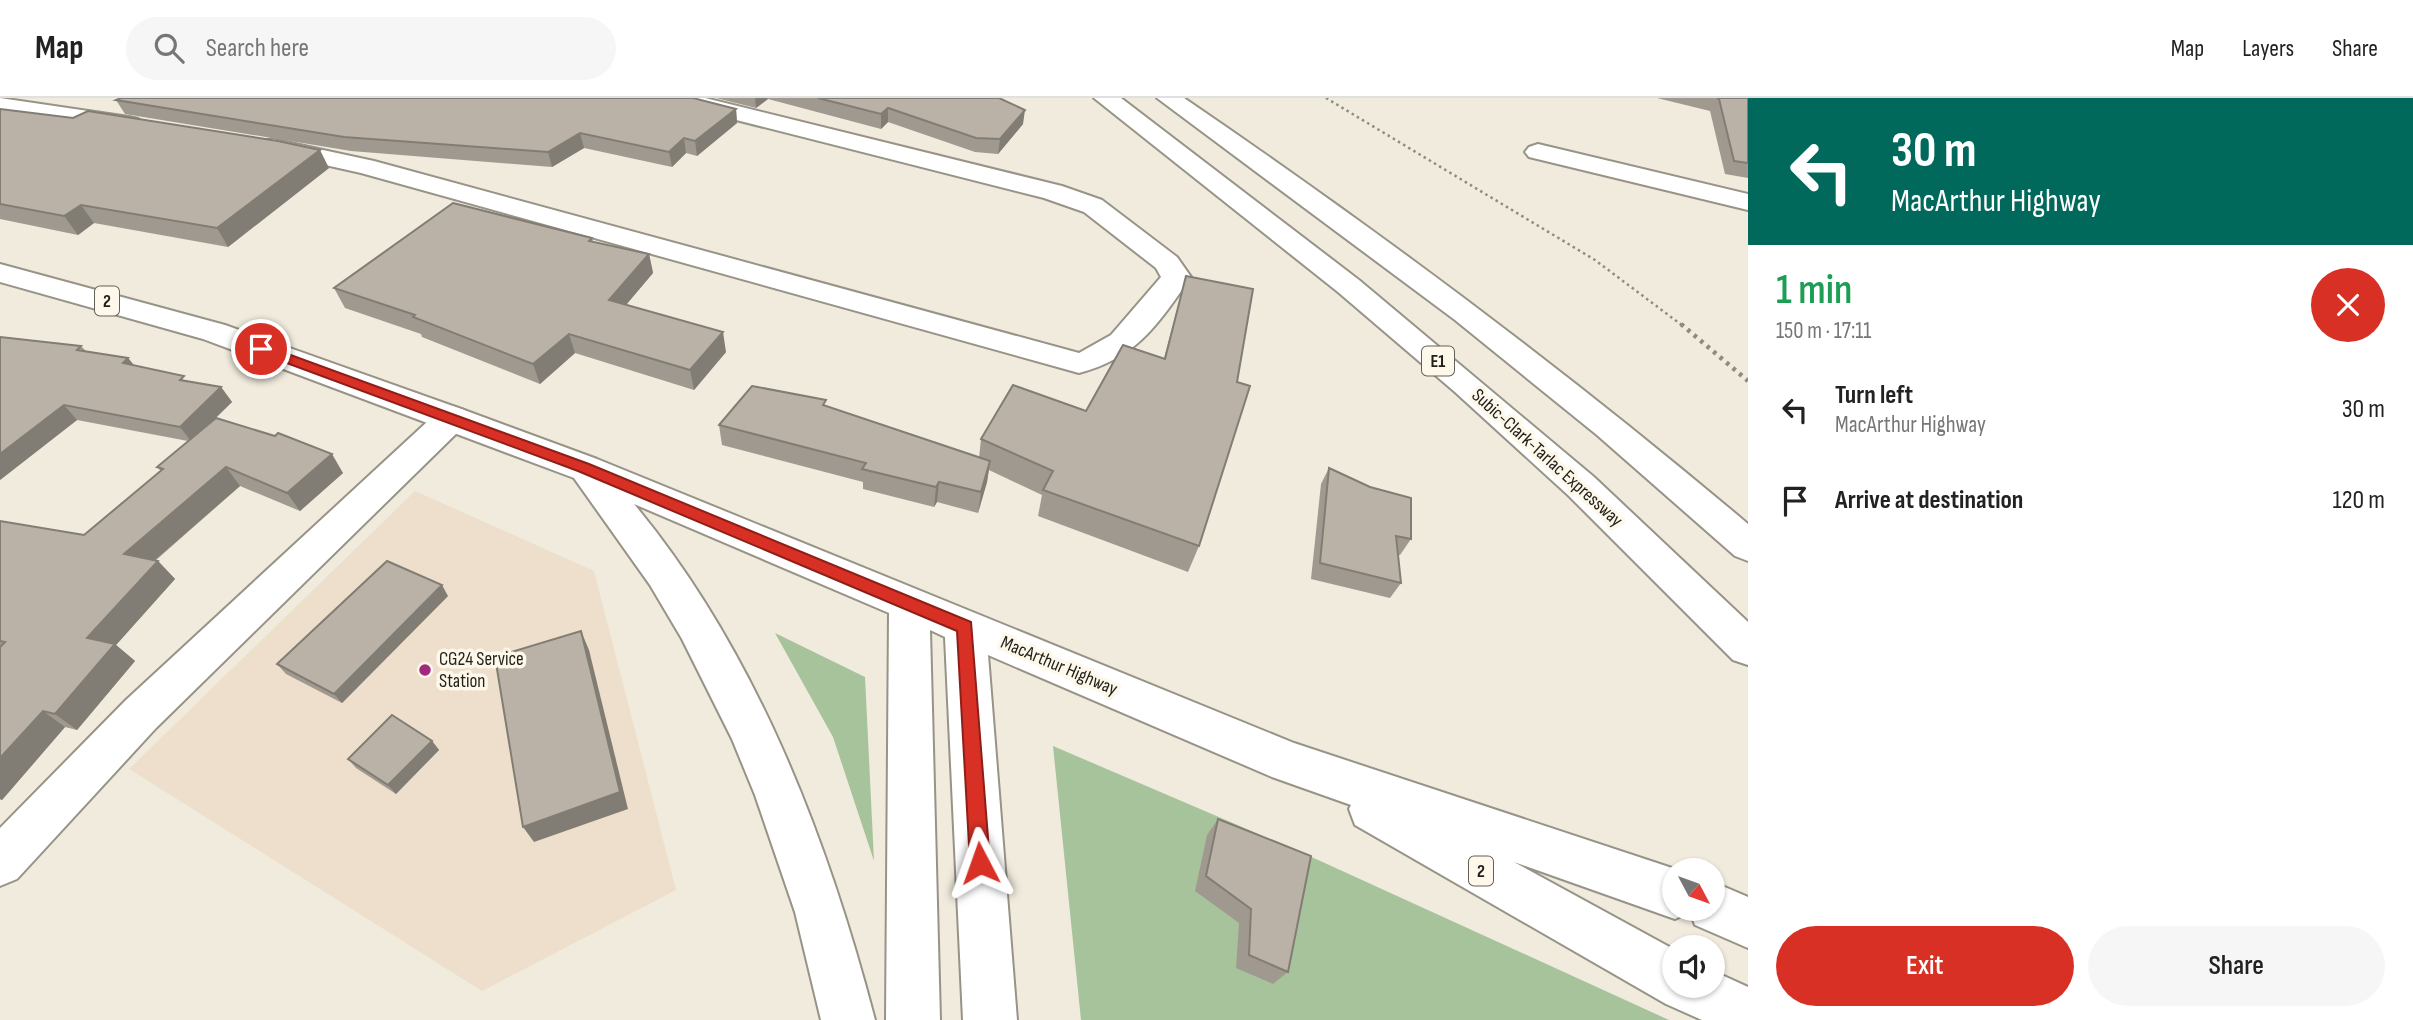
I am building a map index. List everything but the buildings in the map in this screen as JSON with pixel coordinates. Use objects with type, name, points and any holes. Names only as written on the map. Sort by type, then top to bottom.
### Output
[{"type":"main road","points":[[247,142],[365,166],[1079,363],[1096,360],[1123,340],[1146,318],[1176,277],[1167,263],[1093,206],[1063,195],[677,98]]},
{"type":"main road","name":"Subic-Clark-Tarlac Expressway","points":[[1106,98],[1223,185],[1445,367],[1581,486],[1748,648]]},
{"type":"main road","points":[[1169,98],[1302,189],[1398,260],[1578,401],[1748,546]]},
{"type":"main road","points":[[0,103],[151,127]]},
{"type":"main road","points":[[1538,152],[1748,202]]},
{"type":"main road","name":"MacArthur Highway","points":[[0,274],[37,281],[214,332],[452,418],[584,468],[1288,762],[1662,890]]},
{"type":"main road","points":[[0,862],[141,714],[452,418]]},
{"type":"main road","points":[[584,468],[628,519],[659,564],[724,676],[788,818],[821,913],[848,1020]]},
{"type":"main road","points":[[909,604],[913,1020]]},
{"type":"main road","points":[[965,627],[990,1020]]},
{"type":"main road","name":"MacArthur Highway","points":[[1288,762],[1662,972]]},
{"type":"main road","points":[[1726,913],[1748,923]]},
{"type":"main road","points":[[1713,998],[1748,1014]]},
{"type":"path","points":[[1326,98],[1595,260],[1680,323],[1748,381]]},
{"type":"shaded area","name":"CG24 Service Station","points":[[415,491],[594,571],[676,890],[482,991],[129,769]]},
{"type":"green space","points":[[775,633],[865,677],[874,861],[833,737]]},
{"type":"green space","points":[[1053,746],[1305,854],[1669,1020],[1081,1020]]},
{"type":"place","name":"CG24 Service Station","points":[[425,670]]},
{"type":"route","points":[[261,349],[584,468],[965,627],[980,863]]}]
